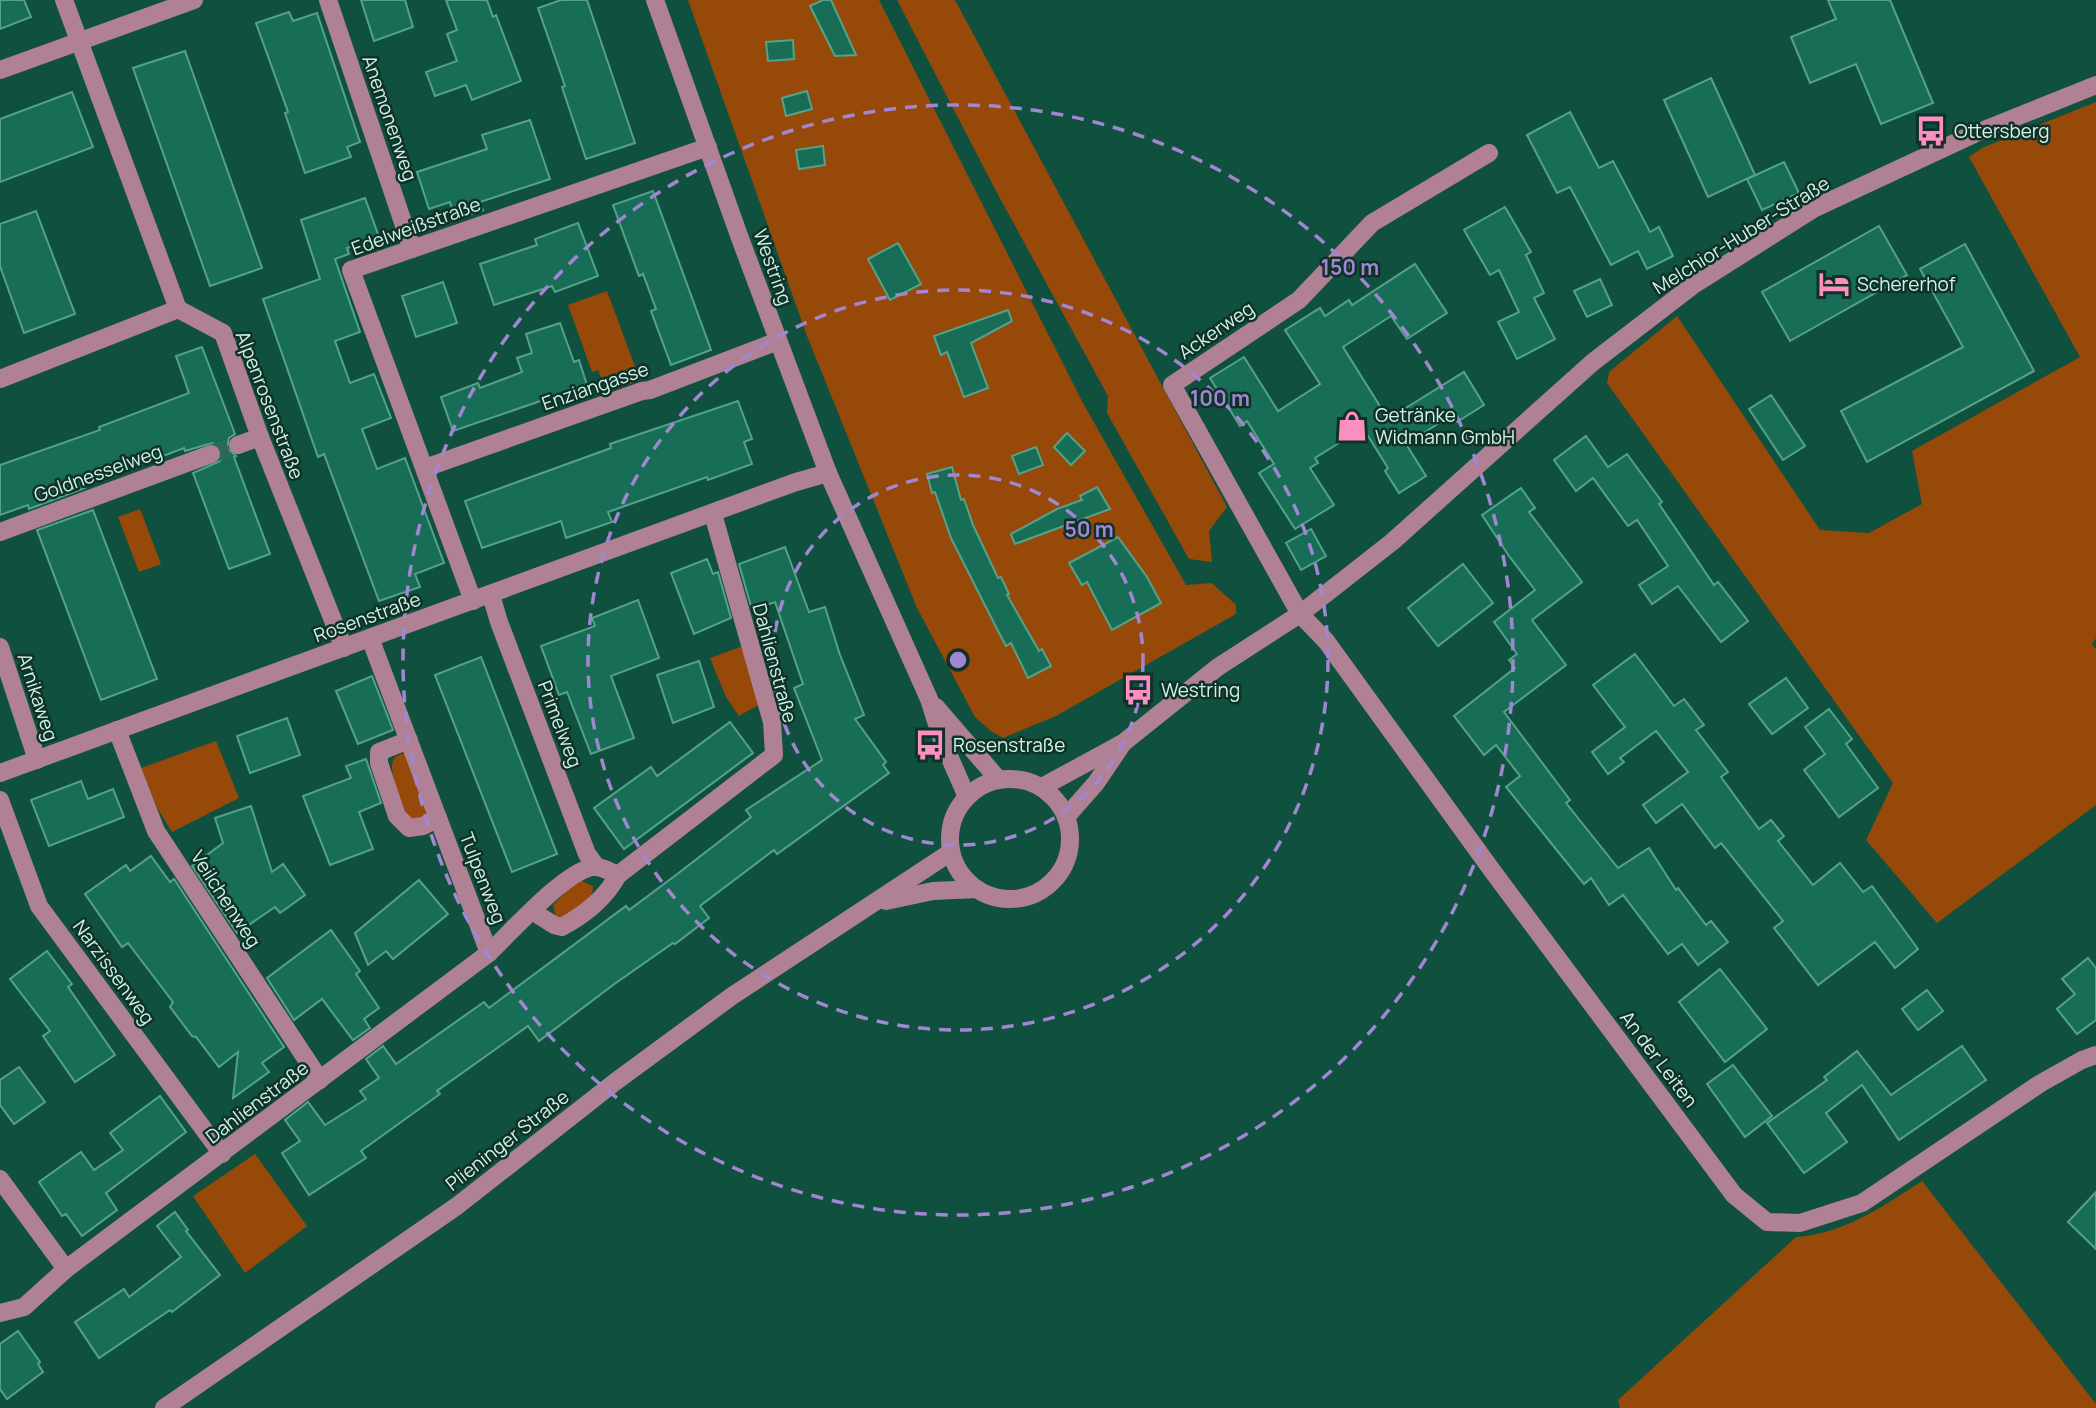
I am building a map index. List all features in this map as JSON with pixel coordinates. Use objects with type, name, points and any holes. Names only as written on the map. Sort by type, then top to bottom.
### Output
[{"type":"street","points":[[0,379],[178,309],[64,0]]},
{"type":"street","points":[[0,70],[194,0]]},
{"type":"street","name":"Anemonenweg","points":[[328,0],[412,249]]},
{"type":"street","name":"Westring","points":[[655,0],[828,473],[929,699],[942,740],[967,797]]},
{"type":"street","name":"Melchior-Huber-Straße","points":[[1123,743],[1218,667],[1300,614],[1392,542],[1592,362],[1692,286],[1815,208],[1974,134],[2096,85]]},
{"type":"street","name":"Edelweißstraße","points":[[473,601],[351,270],[708,146]]},
{"type":"street","name":"Ackerweg","points":[[1300,614],[1172,385],[1299,300],[1372,223],[1489,153]]},
{"type":"street","name":"Alpenrosenstraße","points":[[178,309],[223,333],[260,437],[344,648]]},
{"type":"street","name":"Enziangasse","points":[[425,468],[650,390],[778,341]]},
{"type":"street","points":[[238,445],[260,437]]},
{"type":"street","name":"Goldnesselweg","points":[[0,532],[211,454]]},
{"type":"street","name":"Rosenstraße","points":[[0,773],[796,482],[828,473]]},
{"type":"street","name":"Dahlienstraße","points":[[532,911],[562,927],[580,917],[608,893],[618,875],[774,755],[772,722],[713,514]]},
{"type":"street","name":"Primelweg","points":[[491,594],[499,622],[587,854],[596,866]]},
{"type":"street","name":"An der Leiten","points":[[1300,614],[1326,641],[1491,869],[1734,1195],[1767,1222],[1800,1223],[1862,1203],[2041,1083],[2096,1055]]},
{"type":"street","name":"Tulpenweg","points":[[370,638],[489,953]]},
{"type":"street","name":"Arnikaweg","points":[[0,647],[37,760]]},
{"type":"street","name":"Westring","points":[[929,699],[998,779]]},
{"type":"street","name":"Veilchenweg","points":[[117,730],[156,831],[320,1080]]},
{"type":"street","name":"Tulpenweg","points":[[409,740],[379,752],[379,762],[397,816],[409,828],[423,826],[438,818]]},
{"type":"street","points":[[1042,787],[1123,743]]},
{"type":"street","points":[[977,889],[961,873],[951,852],[950,830],[954,816],[967,797],[984,784],[998,779],[1014,778],[1042,787],[1054,797],[1066,817],[1096,783],[1123,743]]},
{"type":"street","name":"Narzissenweg","points":[[0,800],[39,906],[222,1154]]},
{"type":"street","name":"Plieninger Straße","points":[[875,904],[933,891],[977,889],[995,897],[1009,899],[1034,894],[1046,887],[1063,868],[1069,854],[1070,838],[1066,817]]},
{"type":"street","name":"Plieninger Straße","points":[[164,1408],[457,1206],[615,1082],[732,996],[951,852]]},
{"type":"street","points":[[596,866],[618,875]]},
{"type":"street","name":"Dahlienstraße","points":[[0,1313],[24,1307],[66,1269],[489,953],[578,871],[596,866]]},
{"type":"street","points":[[0,1179],[66,1269]]},
{"type":"shaded area","points":[[688,0],[879,0],[1083,403],[1186,585],[1212,583],[1236,605],[1236,614],[1056,716],[1003,738],[975,717],[917,608],[807,336]]},
{"type":"shaded area","points":[[897,0],[955,0],[1227,507],[1209,531],[1212,562],[1189,559],[1107,413],[1108,396],[996,191]]},
{"type":"shaded area","points":[[2096,102],[2096,638],[2092,645],[2096,649],[2096,805],[1937,923],[1866,840],[1893,783],[1607,383],[1609,372],[1677,316],[1820,530],[1869,533],[1922,504],[1912,451],[2080,357],[1969,157],[1982,148]]},
{"type":"shaded area","points":[[607,291],[640,380],[615,388],[606,384],[598,370],[592,372],[568,305]]},
{"type":"shaded area","points":[[140,509],[161,564],[139,572],[118,517]]},
{"type":"shaded area","points":[[743,646],[760,704],[739,716],[726,697],[710,658]]},
{"type":"shaded area","points":[[216,741],[239,798],[172,832],[156,806],[141,768]]},
{"type":"shaded area","points":[[407,753],[432,812],[428,818],[409,820],[397,790],[393,761],[400,754]]},
{"type":"shaded area","points":[[582,881],[593,886],[586,903],[556,919],[553,905],[569,888]]},
{"type":"shaded area","points":[[255,1154],[307,1226],[245,1273],[193,1196]]},
{"type":"shaded area","points":[[1922,1181],[2096,1404],[2096,1408],[1620,1408],[1618,1400],[1796,1237],[1814,1235],[1847,1225]]},
{"type":"building","points":[[0,0],[24,0],[31,17],[0,29]]},
{"type":"building","points":[[361,0],[405,0],[413,27],[374,41]]},
{"type":"building","points":[[446,0],[487,0],[493,17],[496,15],[521,81],[472,100],[466,85],[435,96],[426,72],[457,61],[447,34],[457,30]]},
{"type":"building","points":[[561,0],[587,0],[635,143],[586,159],[562,87],[565,86],[538,8]]},
{"type":"building","points":[[823,0],[831,0],[856,55],[835,56],[810,6]]},
{"type":"building","points":[[1828,0],[1890,0],[1933,103],[1881,124],[1856,64],[1810,83],[1791,37],[1836,19]]},
{"type":"building","points":[[289,12],[293,21],[317,13],[360,142],[347,147],[351,157],[305,173],[285,113],[288,112],[256,23]]},
{"type":"building","points":[[793,40],[794,59],[768,61],[766,42]]},
{"type":"building","points":[[185,51],[262,268],[210,286],[133,68]]},
{"type":"building","points":[[1711,78],[1755,175],[1708,197],[1664,100]]},
{"type":"building","points":[[807,91],[812,109],[786,116],[782,98]]},
{"type":"building","points":[[72,92],[93,147],[0,182],[0,119]]},
{"type":"building","points":[[1570,112],[1599,168],[1613,161],[1650,232],[1659,227],[1673,256],[1647,269],[1638,251],[1611,265],[1570,187],[1557,193],[1527,135]]},
{"type":"building","points":[[530,120],[550,179],[480,202],[483,210],[455,219],[450,202],[429,209],[417,172],[487,149],[482,135]]},
{"type":"building","points":[[823,146],[825,165],[799,169],[796,150]]},
{"type":"building","points":[[1784,162],[1799,193],[1762,210],[1747,179]]},
{"type":"building","points":[[653,191],[711,350],[671,365],[651,311],[656,309],[643,274],[639,276],[613,205]]},
{"type":"building","points":[[365,198],[379,237],[347,248],[349,254],[335,259],[360,332],[335,341],[350,383],[374,374],[391,418],[362,429],[377,469],[405,458],[444,563],[415,574],[420,587],[379,601],[324,454],[318,457],[263,299],[320,279],[301,220]]},
{"type":"building","points":[[1505,207],[1531,252],[1526,255],[1544,293],[1534,298],[1555,339],[1517,359],[1498,322],[1519,312],[1499,270],[1490,275],[1464,230]]},
{"type":"building","points":[[36,211],[75,314],[24,333],[0,266],[0,224]]},
{"type":"building","points":[[578,223],[598,276],[555,292],[552,286],[494,305],[480,264],[537,245],[535,239]]},
{"type":"building","name":"Schererhof","points":[[1879,226],[1907,275],[1790,341],[1762,292]]},
{"type":"building","points":[[898,243],[921,284],[890,300],[868,259]]},
{"type":"building","points":[[1965,244],[2034,371],[1867,462],[1841,411],[1963,347],[1920,269]]},
{"type":"building","points":[[1415,264],[1447,313],[1407,339],[1391,316],[1343,347],[1388,419],[1464,372],[1484,405],[1457,422],[1452,415],[1406,444],[1426,476],[1399,493],[1385,471],[1388,468],[1363,428],[1315,458],[1318,463],[1310,468],[1334,505],[1295,529],[1259,473],[1274,464],[1247,421],[1240,426],[1210,378],[1244,357],[1278,411],[1320,384],[1285,330],[1320,308],[1325,316],[1349,300],[1352,305]]},
{"type":"building","points":[[1600,279],[1612,305],[1587,317],[1574,291]]},
{"type":"building","points":[[443,282],[457,323],[416,337],[402,296]]},
{"type":"building","points":[[1008,310],[1012,321],[971,343],[988,388],[964,397],[947,352],[941,355],[934,336]]},
{"type":"building","points":[[560,323],[574,362],[579,360],[587,385],[453,431],[441,397],[478,383],[480,388],[522,372],[517,358],[532,353],[526,334]]},
{"type":"building","points":[[202,347],[235,434],[229,438],[227,448],[236,456],[234,457],[270,554],[229,569],[193,473],[220,461],[221,449],[212,443],[185,451],[184,448],[84,485],[85,488],[29,509],[28,505],[0,515],[0,465],[100,430],[99,427],[189,393],[176,356]]},
{"type":"building","points":[[1771,395],[1805,446],[1783,460],[1749,409]]},
{"type":"building","points":[[738,401],[752,439],[744,442],[752,464],[608,512],[612,522],[566,538],[561,521],[482,548],[465,501],[611,448],[610,444]]},
{"type":"building","points":[[1067,433],[1085,451],[1071,465],[1054,447]]},
{"type":"building","points":[[1586,436],[1608,467],[1627,454],[1662,502],[1659,504],[1714,585],[1718,582],[1748,621],[1721,642],[1678,586],[1652,604],[1639,585],[1668,566],[1637,520],[1628,526],[1593,478],[1576,491],[1554,460]]},
{"type":"building","points":[[1036,447],[1043,465],[1019,474],[1012,456]]},
{"type":"building","points":[[952,467],[961,500],[964,499],[998,578],[1001,577],[1009,594],[1007,595],[1039,651],[1042,649],[1051,666],[1028,678],[1011,643],[1006,646],[997,629],[951,538],[935,492],[932,493],[927,474]]},
{"type":"building","points":[[1097,487],[1110,509],[1015,544],[1011,534],[1057,509],[1082,500],[1080,496]]},
{"type":"building","points":[[1521,488],[1535,508],[1529,512],[1582,582],[1532,620],[1566,665],[1504,712],[1570,800],[1566,803],[1618,868],[1649,848],[1676,890],[1678,888],[1706,925],[1711,921],[1728,942],[1698,965],[1682,944],[1668,954],[1623,895],[1609,905],[1591,878],[1584,884],[1506,787],[1520,776],[1496,745],[1484,755],[1454,716],[1515,668],[1509,660],[1517,654],[1494,622],[1535,590],[1482,515]]},
{"type":"building","points":[[93,510],[157,679],[101,700],[37,530]]},
{"type":"building","points":[[1311,529],[1326,556],[1301,570],[1286,543]]},
{"type":"building","points":[[1118,537],[1147,577],[1161,603],[1112,630],[1087,582],[1082,585],[1069,563]]},
{"type":"building","points":[[785,547],[809,612],[825,607],[840,655],[864,715],[855,719],[886,762],[883,765],[889,773],[777,854],[774,850],[700,906],[709,918],[675,944],[613,985],[539,1041],[528,1026],[437,1091],[440,1094],[361,1151],[366,1158],[309,1195],[282,1153],[300,1141],[285,1120],[308,1102],[325,1125],[366,1099],[360,1091],[379,1078],[366,1059],[383,1046],[396,1064],[484,1002],[489,1008],[626,906],[629,910],[676,875],[751,817],[746,810],[822,760],[794,688],[803,684],[775,602],[752,610],[739,564]]},
{"type":"building","points":[[707,559],[713,574],[718,572],[731,618],[694,634],[671,573]]},
{"type":"building","points":[[1463,564],[1493,603],[1438,646],[1408,608]]},
{"type":"building","points":[[638,600],[659,658],[611,676],[634,738],[591,754],[567,692],[559,695],[541,646],[595,626],[592,618]]},
{"type":"building","points":[[1635,654],[1674,706],[1684,699],[1704,725],[1696,730],[1728,772],[1721,777],[1759,829],[1771,820],[1784,836],[1778,841],[1813,885],[1840,863],[1863,892],[1872,886],[1918,949],[1895,968],[1875,942],[1818,985],[1774,928],[1783,921],[1721,843],[1715,848],[1682,804],[1656,823],[1643,805],[1688,772],[1656,731],[1620,758],[1624,762],[1608,774],[1592,752],[1625,727],[1593,685]]},
{"type":"building","points":[[481,657],[557,854],[512,872],[435,675]]},
{"type":"building","points":[[699,661],[714,707],[673,723],[657,675]]},
{"type":"building","points":[[372,676],[393,730],[358,744],[336,691]]},
{"type":"building","points":[[1786,678],[1808,708],[1772,734],[1749,704]]},
{"type":"building","points":[[1829,709],[1852,739],[1846,744],[1878,788],[1839,817],[1804,770],[1825,754],[1805,727]]},
{"type":"building","points":[[287,718],[300,755],[250,773],[237,736]]},
{"type":"building","points":[[730,722],[753,753],[624,849],[594,808],[651,767],[657,776]]},
{"type":"building","points":[[366,759],[381,803],[359,812],[373,849],[330,865],[303,796],[351,778],[346,766]]},
{"type":"building","points":[[81,781],[88,799],[113,789],[124,817],[49,846],[31,800]]},
{"type":"building","points":[[251,806],[272,872],[283,864],[305,895],[280,913],[275,907],[237,933],[192,866],[223,843],[215,818]]},
{"type":"building","points":[[151,856],[170,882],[174,879],[284,1047],[262,1063],[269,1072],[233,1098],[238,1052],[219,1067],[170,1007],[173,1002],[128,943],[122,947],[85,894],[126,865],[130,871]]},
{"type":"building","points":[[419,880],[448,914],[393,959],[386,951],[368,965],[355,933]]},
{"type":"building","points":[[331,930],[360,971],[356,974],[379,1008],[364,1019],[370,1028],[353,1040],[322,999],[294,1020],[267,978]]},
{"type":"building","points":[[47,951],[72,984],[68,987],[115,1055],[75,1082],[43,1036],[50,1031],[10,979]]},
{"type":"building","points":[[2088,958],[2096,968],[2096,1020],[2077,1034],[2057,1009],[2075,994],[2062,979]]},
{"type":"building","points":[[1720,969],[1767,1029],[1725,1062],[1679,1002]]},
{"type":"building","points":[[1927,990],[1943,1011],[1918,1030],[1902,1009]]},
{"type":"building","points":[[1962,1046],[1986,1080],[1899,1140],[1862,1085],[1826,1113],[1847,1142],[1804,1173],[1767,1123],[1827,1080],[1824,1077],[1857,1051],[1891,1095]]},
{"type":"building","points":[[1733,1065],[1772,1116],[1745,1137],[1707,1084]]},
{"type":"building","points":[[19,1067],[45,1102],[14,1124],[0,1105],[0,1080]]},
{"type":"building","points":[[160,1096],[186,1132],[106,1193],[117,1210],[82,1236],[66,1214],[62,1216],[39,1182],[81,1152],[94,1170],[123,1150],[110,1133]]},
{"type":"building","points":[[2096,1192],[2096,1249],[2068,1222]]},
{"type":"building","points":[[175,1212],[220,1275],[172,1312],[170,1310],[99,1358],[75,1322],[124,1289],[129,1297],[181,1257],[157,1226]]},
{"type":"building","points":[[18,1331],[40,1362],[38,1364],[43,1372],[7,1399],[0,1389],[0,1344]]},
{"type":"tunnel","points":[[211,454],[238,445]]},
{"type":"place","name":"Ottersberg","points":[[1931,131]]},
{"type":"place","name":"Schererhof","points":[[1834,284]]},
{"type":"place","name":"Getränke Widmann GmbH","points":[[1352,426]]},
{"type":"place","name":"Westring","points":[[1138,690]]},
{"type":"place","name":"Rosenstraße","points":[[930,745]]}]
